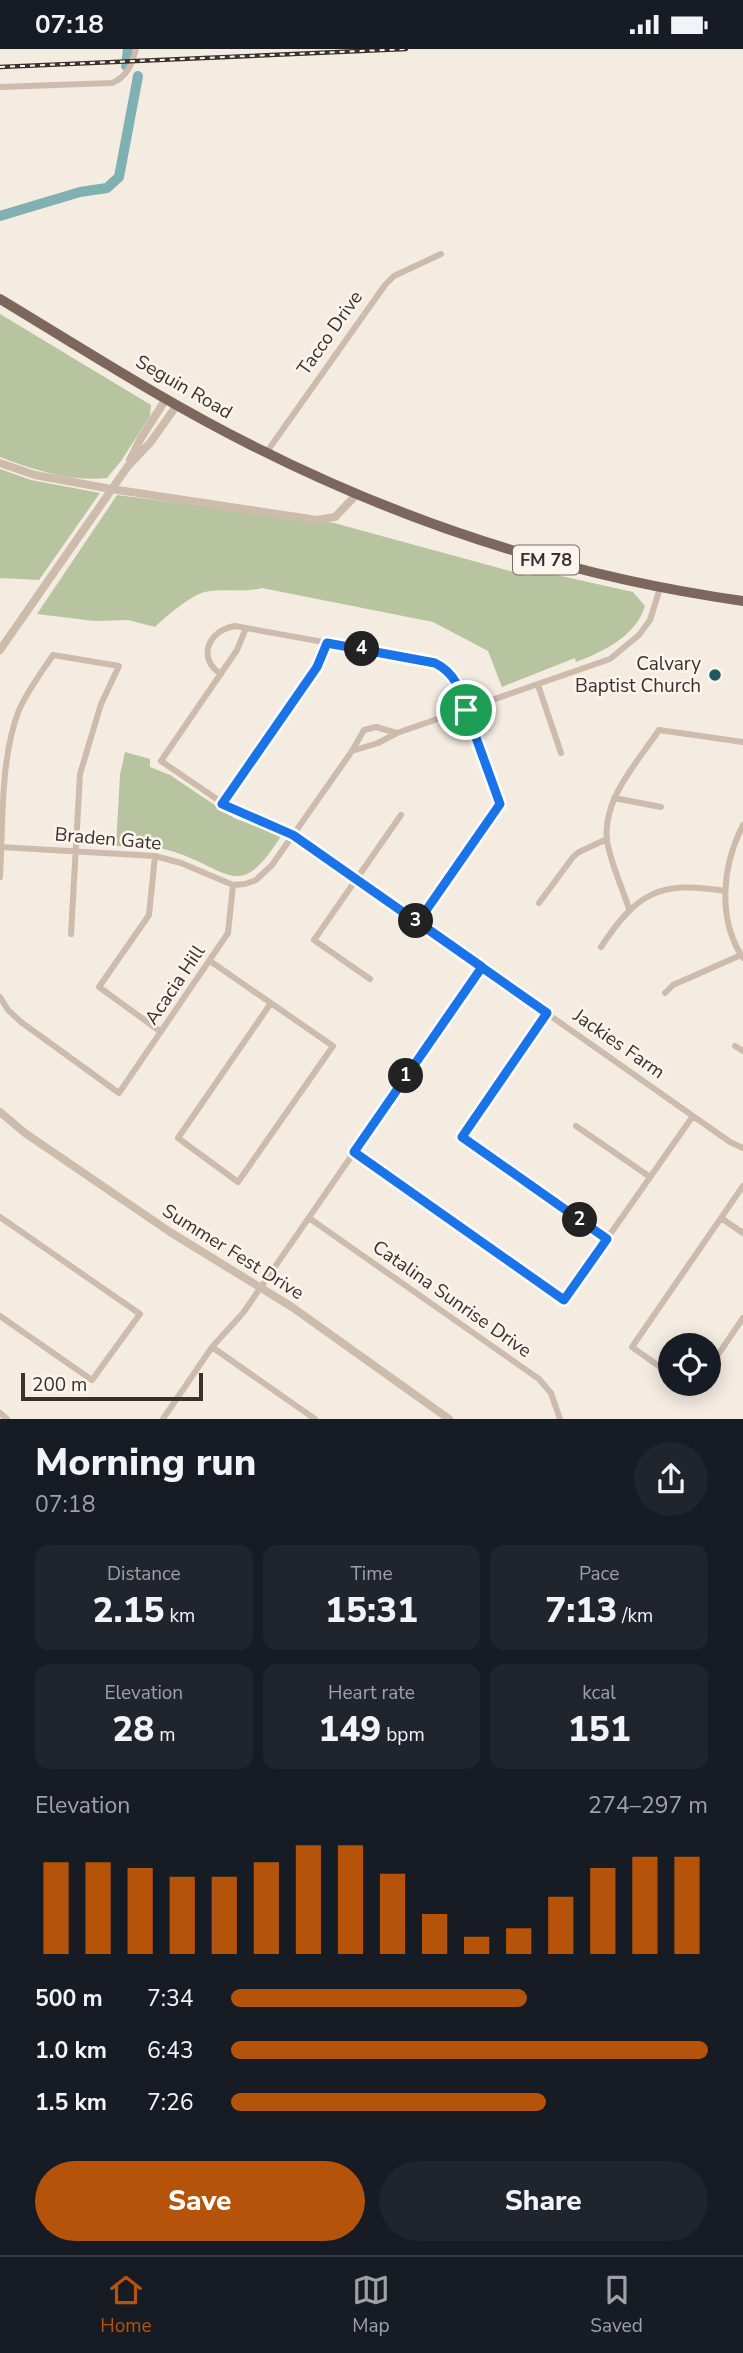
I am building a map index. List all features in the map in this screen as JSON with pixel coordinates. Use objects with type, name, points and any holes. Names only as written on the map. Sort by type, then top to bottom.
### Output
[{"type":"main road","name":"Seguin Road","points":[[0,299],[177,405],[266,453],[357,493],[504,548],[660,588],[743,601]]},
{"type":"street","points":[[0,87],[112,83],[126,72],[136,49]]},
{"type":"street","name":"Tacco Drive","points":[[266,453],[378,292],[394,276],[441,254]]},
{"type":"street","points":[[128,466],[141,438],[166,399]]},
{"type":"street","points":[[0,650],[111,489],[150,443],[177,405]]},
{"type":"street","points":[[0,463],[35,475],[111,489],[317,520],[335,517],[357,493]]},
{"type":"street","points":[[352,751],[596,665],[639,635],[650,620],[660,588]]},
{"type":"street","points":[[246,628],[237,650],[221,674],[209,665],[206,656],[209,645],[219,631],[235,626],[246,628],[435,663],[455,679],[500,804],[418,922]]},
{"type":"street","points":[[222,804],[317,667],[327,643]]},
{"type":"street","points":[[0,877],[7,753],[12,729],[28,693],[54,655],[118,666],[101,704],[80,774],[71,934]]},
{"type":"street","name":"Jackies Farm","points":[[221,674],[161,761],[222,804],[293,835],[730,1142],[743,1148]]},
{"type":"street","points":[[538,685],[561,753]]},
{"type":"street","points":[[233,885],[245,884],[264,874],[352,751],[364,730],[376,727],[397,733]]},
{"type":"street","points":[[629,909],[607,839],[608,816],[614,798],[659,730],[743,742]]},
{"type":"street","points":[[614,798],[661,807]]},
{"type":"street","points":[[370,979],[314,940],[401,815]]},
{"type":"street","points":[[665,993],[673,985],[742,956],[728,922],[725,891],[729,863],[743,825]]},
{"type":"street","points":[[540,903],[573,857],[607,839]]},
{"type":"street","name":"Braden Gate","points":[[1,847],[155,856],[181,863],[233,885]]},
{"type":"street","points":[[155,856],[149,915],[99,987],[161,1033]]},
{"type":"street","name":"Acacia Hill","points":[[0,997],[8,1010],[21,1022],[120,1093],[228,933],[233,885]]},
{"type":"street","points":[[601,947],[629,909],[650,896],[673,888],[697,887],[725,891]]},
{"type":"street","points":[[210,961],[271,1003],[332,1046],[238,1182],[178,1138],[271,1003]]},
{"type":"street","points":[[163,1419],[212,1347],[236,1322],[261,1288],[482,967]]},
{"type":"street","points":[[547,1013],[462,1137],[607,1239]]},
{"type":"street","points":[[735,1046],[743,1052]]},
{"type":"street","name":"Summer Fest Drive","points":[[0,1112],[25,1133],[170,1232],[292,1307],[449,1419]]},
{"type":"street","points":[[354,1152],[564,1300],[693,1116]]},
{"type":"street","points":[[576,1126],[650,1178]]},
{"type":"street","points":[[658,1365],[632,1347],[743,1186]]},
{"type":"street","points":[[0,1217],[140,1314],[92,1380],[0,1316]]},
{"type":"street","name":"Catalina Sunrise Drive","points":[[309,1218],[539,1379],[551,1393],[560,1419]]},
{"type":"street","points":[[721,1218],[743,1233]]},
{"type":"street","points":[[721,1350],[743,1318]]},
{"type":"street","points":[[212,1347],[314,1419]]},
{"type":"street","points":[[0,1413],[7,1419]]},
{"type":"green space","points":[[0,314],[151,405],[150,416],[107,478],[66,477],[0,457]]},
{"type":"green space","points":[[0,469],[31,480],[100,493],[39,580],[0,578]]},
{"type":"green space","points":[[117,495],[334,523],[528,576],[543,572],[633,592],[645,606],[634,626],[607,648],[576,662],[575,658],[502,687],[488,651],[433,622],[262,588],[200,594],[155,627],[128,620],[94,621],[37,614]]},
{"type":"green space","points":[[125,752],[150,759],[150,767],[170,775],[234,818],[281,836],[255,869],[244,875],[234,876],[168,850],[116,846],[120,775]]},
{"type":"waterway","points":[[126,66],[128,49]]},
{"type":"waterway","points":[[0,216],[80,192],[107,188],[119,177],[138,76]]},
{"type":"railway","points":[[0,67],[406,49]]},
{"type":"place","name":"Calvary Baptist Church","points":[[715,675]]},
{"type":"route","points":[[466,710],[455,679],[444,667],[423,660],[327,643],[317,667],[222,804],[293,835],[418,922],[482,967],[547,1013],[462,1137],[607,1239],[564,1300],[354,1152],[482,967],[418,922],[500,804],[466,710]]}]
